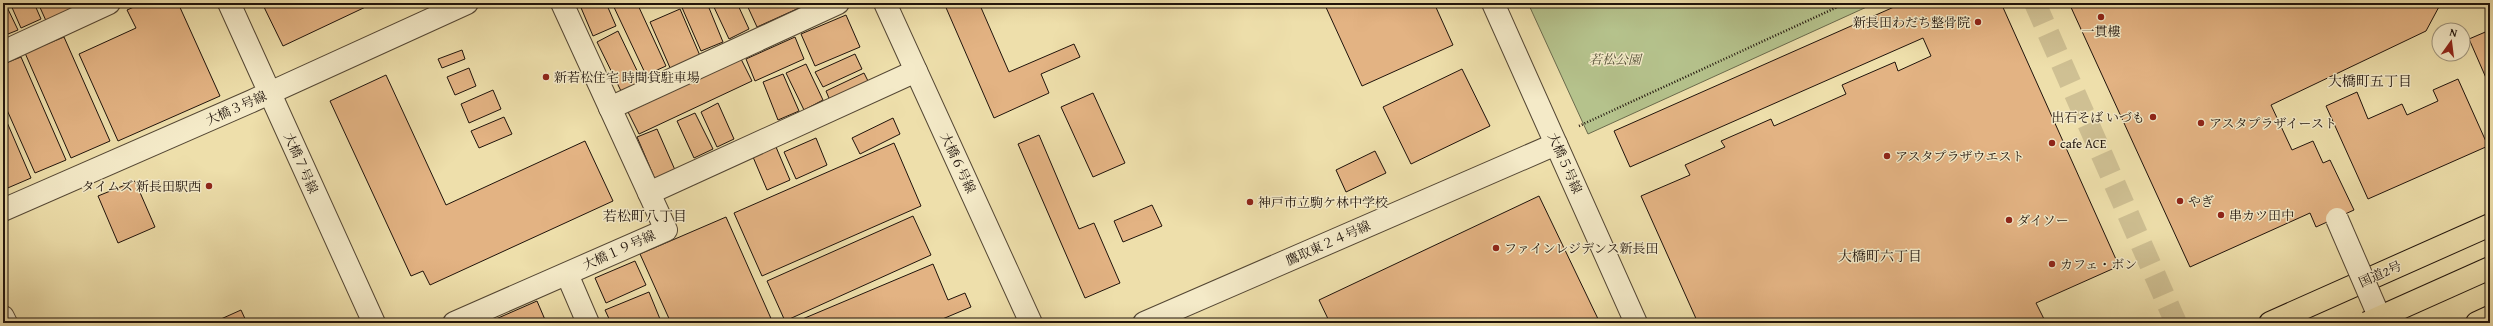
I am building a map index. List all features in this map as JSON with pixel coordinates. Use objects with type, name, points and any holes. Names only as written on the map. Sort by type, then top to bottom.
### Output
[{"type":"highway","name":"国道2号","points":[[2270,323],[2490,225]]},
{"type":"highway","points":[[2367,323],[2490,268]]},
{"type":"highway","points":[[2477,323],[2490,317]]},
{"type":"street","points":[[3,52],[109,3]]},
{"type":"street","name":"大橋７号線","points":[[229,3],[374,323]]},
{"type":"street","name":"大橋３号線","points":[[3,210],[269,93],[467,3]]},
{"type":"street","name":"大橋１９号線","points":[[454,323],[666,230],[562,3]]},
{"type":"street","points":[[610,108],[838,3]]},
{"type":"street","name":"大橋６号線","points":[[885,3],[1031,323]]},
{"type":"street","name":"大橋５号線","points":[[1493,3],[1636,323]]},
{"type":"street","points":[[649,193],[916,71]]},
{"type":"street","name":"鷹取東２４号線","points":[[1144,323],[1556,144]]},
{"type":"street","points":[[2337,218],[2382,323]]},
{"type":"street","points":[[567,274],[588,323]]},
{"type":"street","points":[[3,317],[6,323]]},
{"type":"path","points":[[1573,128],[1846,3]]},
{"type":"green space","name":"若松公園","points":[[1528,3],[1870,3],[1871,5],[1588,134]]},
{"type":"building","points":[[3,3],[5,3],[18,30],[3,36]]},
{"type":"building","points":[[10,3],[34,3],[41,19],[21,28]]},
{"type":"building","points":[[38,3],[82,3],[83,6],[47,23]]},
{"type":"building","points":[[143,3],[178,3],[220,96],[118,141],[79,54],[136,28],[127,10]]},
{"type":"building","points":[[262,3],[374,3],[283,46]]},
{"type":"building","points":[[579,3],[606,3],[616,26],[593,36]]},
{"type":"building","points":[[612,3],[637,3],[666,66],[646,75]]},
{"type":"building","points":[[680,3],[707,3],[723,42],[701,51]]},
{"type":"building","points":[[712,3],[737,3],[749,29],[729,39]]},
{"type":"building","points":[[746,3],[810,3],[757,27]]},
{"type":"building","points":[[944,3],[979,3],[1009,72],[1074,44],[1080,57],[1041,74],[1049,93],[994,118]]},
{"type":"building","points":[[1324,3],[1434,3],[1453,45],[1362,86]]},
{"type":"building","name":"アスタプラザウエスト","points":[[1903,3],[2001,3],[2119,266],[2036,303],[2046,323],[1698,323],[1641,196],[1690,175],[1685,165],[1725,147],[1721,141],[1771,119],[1774,126],[1846,94],[1842,85],[1895,62],[1898,71],[1931,56],[1923,38],[1630,167],[1614,131]]},
{"type":"building","name":"アスタプラザイースト","points":[[2069,3],[2441,3],[2426,31],[2271,105],[2292,150],[2313,141],[2323,163],[2330,160],[2354,210],[2316,227],[2310,213],[2190,267]]},
{"type":"building","points":[[680,9],[701,58],[671,70],[650,22]]},
{"type":"building","points":[[846,15],[860,47],[815,66],[801,34]]},
{"type":"building","points":[[2490,30],[2490,87],[2471,44],[2471,38]]},
{"type":"building","points":[[618,31],[642,81],[621,91],[597,42]]},
{"type":"building","points":[[64,37],[110,141],[71,158],[25,53]]},
{"type":"building","points":[[795,37],[804,59],[755,81],[746,59]]},
{"type":"building","points":[[462,50],[465,59],[442,68],[438,59]]},
{"type":"building","points":[[855,54],[862,69],[823,87],[815,72]]},
{"type":"building","points":[[21,57],[66,160],[35,173],[3,101],[3,64]]},
{"type":"building","points":[[741,59],[752,81],[639,134],[628,112]]},
{"type":"building","points":[[806,64],[823,100],[804,110],[786,73]]},
{"type":"building","points":[[469,68],[476,86],[455,95],[447,77]]},
{"type":"building","points":[[1462,69],[1490,126],[1411,164],[1383,107]]},
{"type":"building","points":[[864,73],[870,85],[831,103],[826,91]]},
{"type":"building","points":[[783,74],[799,111],[778,120],[763,82]]},
{"type":"building","points":[[386,75],[446,205],[585,141],[613,201],[430,285],[423,271],[411,276],[330,101]]},
{"type":"building","points":[[2458,79],[2488,146],[2368,199],[2326,106],[2357,92],[2368,119],[2402,104],[2407,115],[2438,101],[2433,90]]},
{"type":"building","points":[[493,90],[501,109],[469,123],[461,104]]},
{"type":"building","points":[[1093,93],[1125,163],[1093,177],[1061,107]]},
{"type":"building","points":[[718,103],[734,139],[717,147],[701,112]]},
{"type":"building","points":[[3,113],[31,178],[3,190]]},
{"type":"building","points":[[695,113],[713,149],[694,158],[677,121]]},
{"type":"building","points":[[504,117],[512,134],[479,148],[471,131]]},
{"type":"building","points":[[893,118],[900,134],[860,154],[852,138]]},
{"type":"building","points":[[657,129],[675,170],[655,179],[637,137]]},
{"type":"building","points":[[1039,135],[1079,229],[1094,223],[1120,283],[1085,298],[1018,144]]},
{"type":"building","points":[[816,138],[827,165],[796,179],[784,152]]},
{"type":"building","points":[[894,143],[921,206],[762,276],[734,213]]},
{"type":"building","points":[[776,147],[790,180],[767,190],[753,157]]},
{"type":"building","points":[[1375,151],[1386,173],[1346,192],[1336,170]]},
{"type":"building","points":[[135,181],[155,227],[118,243],[98,196]]},
{"type":"building","name":"ファインレジデンス新長田","points":[[1539,196],[1600,323],[1330,323],[1319,300]]},
{"type":"building","points":[[1152,205],[1162,226],[1123,242],[1114,221]]},
{"type":"building","points":[[913,216],[931,255],[785,321],[767,281]]},
{"type":"building","points":[[726,217],[773,323],[671,323],[640,254]]},
{"type":"building","points":[[635,261],[646,285],[606,303],[595,278]]},
{"type":"building","points":[[933,264],[948,300],[965,293],[971,307],[933,323],[793,323]]},
{"type":"building","points":[[649,292],[660,319],[649,323],[611,323],[605,310]]},
{"type":"building","points":[[537,301],[546,322],[489,322]]},
{"type":"building","points":[[241,310],[247,323],[212,323]]},
{"type":"tunnel","points":[[2035,3],[2176,323]]},
{"type":"place","name":"一貫樓","points":[[2101,17]]},
{"type":"place","name":"新長田わだち整骨院","points":[[1978,22]]},
{"type":"place","name":"新若松住宅 時間貸駐車場","points":[[546,77]]},
{"type":"place","name":"出石そば いづも","points":[[2153,117]]},
{"type":"place","name":"アスタプラザイースト","points":[[2201,123]]},
{"type":"place","name":"cafe ACE","points":[[2052,143]]},
{"type":"place","name":"アスタプラザウエスト","points":[[1887,156]]},
{"type":"place","name":"タイムズ 新長田駅西","points":[[209,186]]},
{"type":"place","name":"やぎ","points":[[2180,201]]},
{"type":"place","name":"神戸市立駒ケ林中学校","points":[[1250,202]]},
{"type":"place","name":"串カツ田中","points":[[2221,215]]},
{"type":"place","name":"ダイソー","points":[[2009,220]]},
{"type":"place","name":"ファインレジデンス新長田","points":[[1496,248]]},
{"type":"place","name":"カフェ・ボン","points":[[2052,264]]},
{"type":"district","name":"大橋町五丁目","points":[[2370,81]]},
{"type":"district","name":"若松町八丁目","points":[[645,216]]},
{"type":"district","name":"大橋町六丁目","points":[[1880,256]]}]
